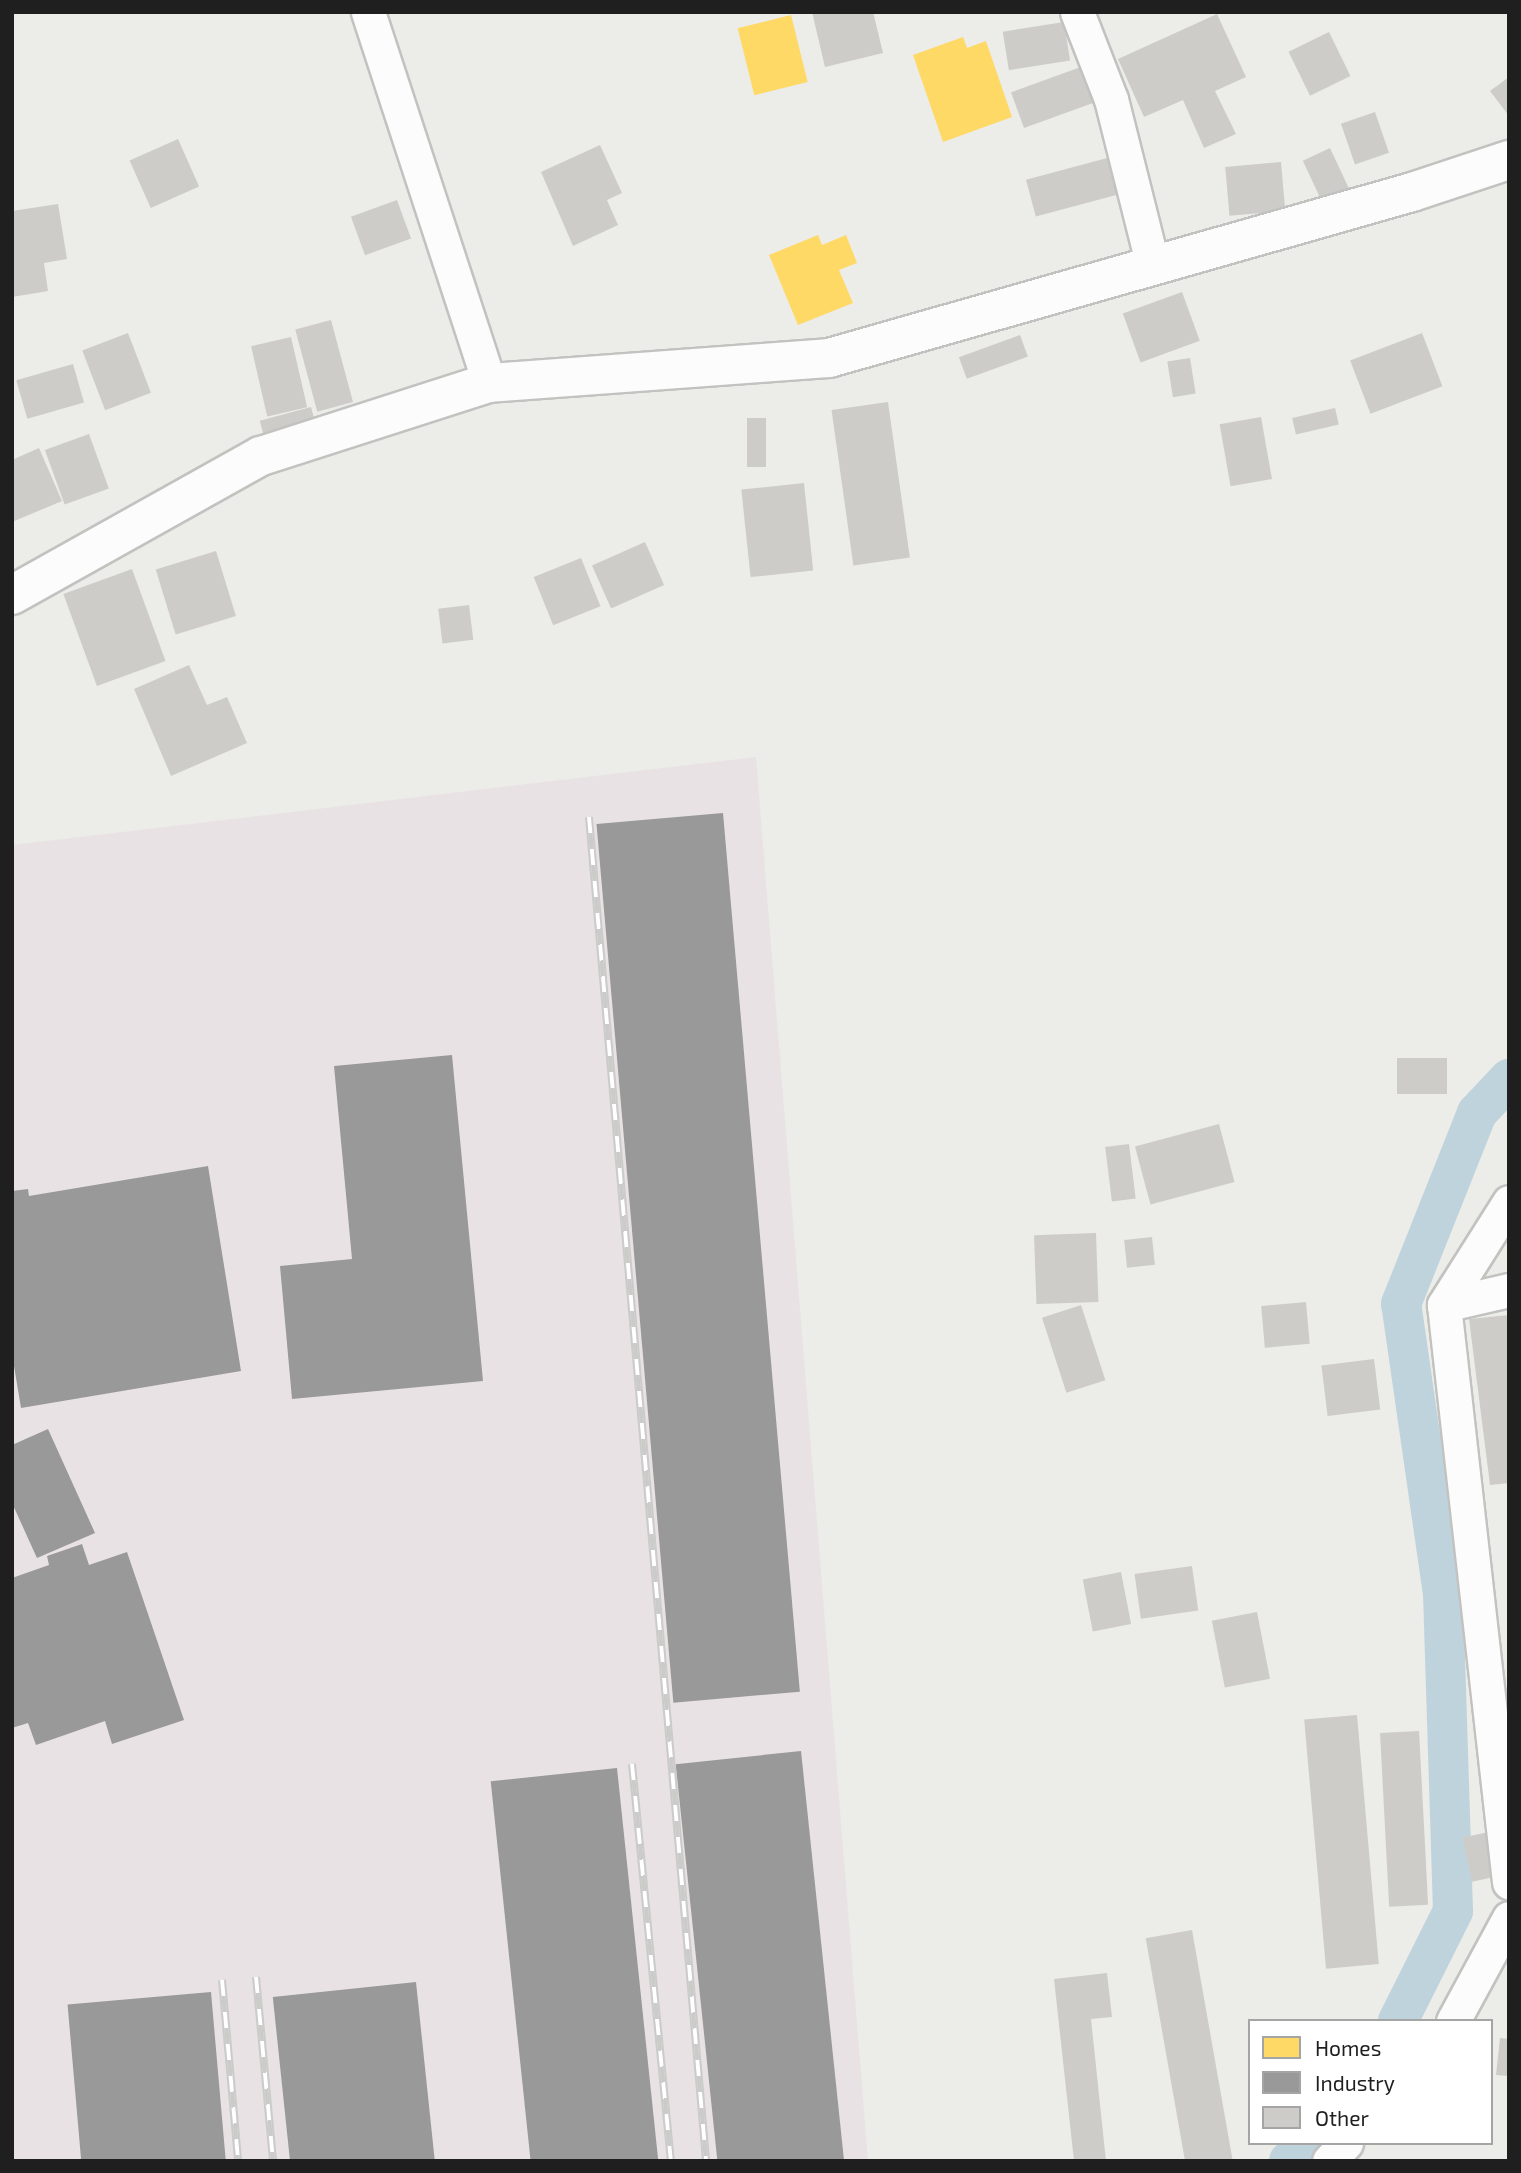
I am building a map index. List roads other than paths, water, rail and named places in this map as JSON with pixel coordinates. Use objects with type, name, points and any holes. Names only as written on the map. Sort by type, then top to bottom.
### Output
[{"type":"street","points":[[368,12],[489,383]]},
{"type":"street","points":[[1077,12],[1111,99],[1153,266]]},
{"type":"street","points":[[12,595],[261,456],[489,383],[829,358],[1153,266],[1509,160]]},
{"type":"street","points":[[1509,1202],[1444,1305],[1509,1882]]},
{"type":"street","points":[[1444,1305],[1509,1290]]},
{"type":"street","points":[[1454,2019],[1509,1918]]},
{"type":"street","points":[[1329,2161],[1344,2145]]},
{"type":"waterway","points":[[1399,2019],[1453,1911],[1443,1594],[1401,1304],[1477,1113],[1509,1079]]},
{"type":"waterway","points":[[1289,2161],[1308,2145]]},
{"type":"railway","points":[[589,817],[706,2161]]},
{"type":"railway","points":[[632,1764],[671,2161]]},
{"type":"railway","points":[[256,1977],[273,2161]]},
{"type":"railway","points":[[222,1980],[238,2161]]}]
